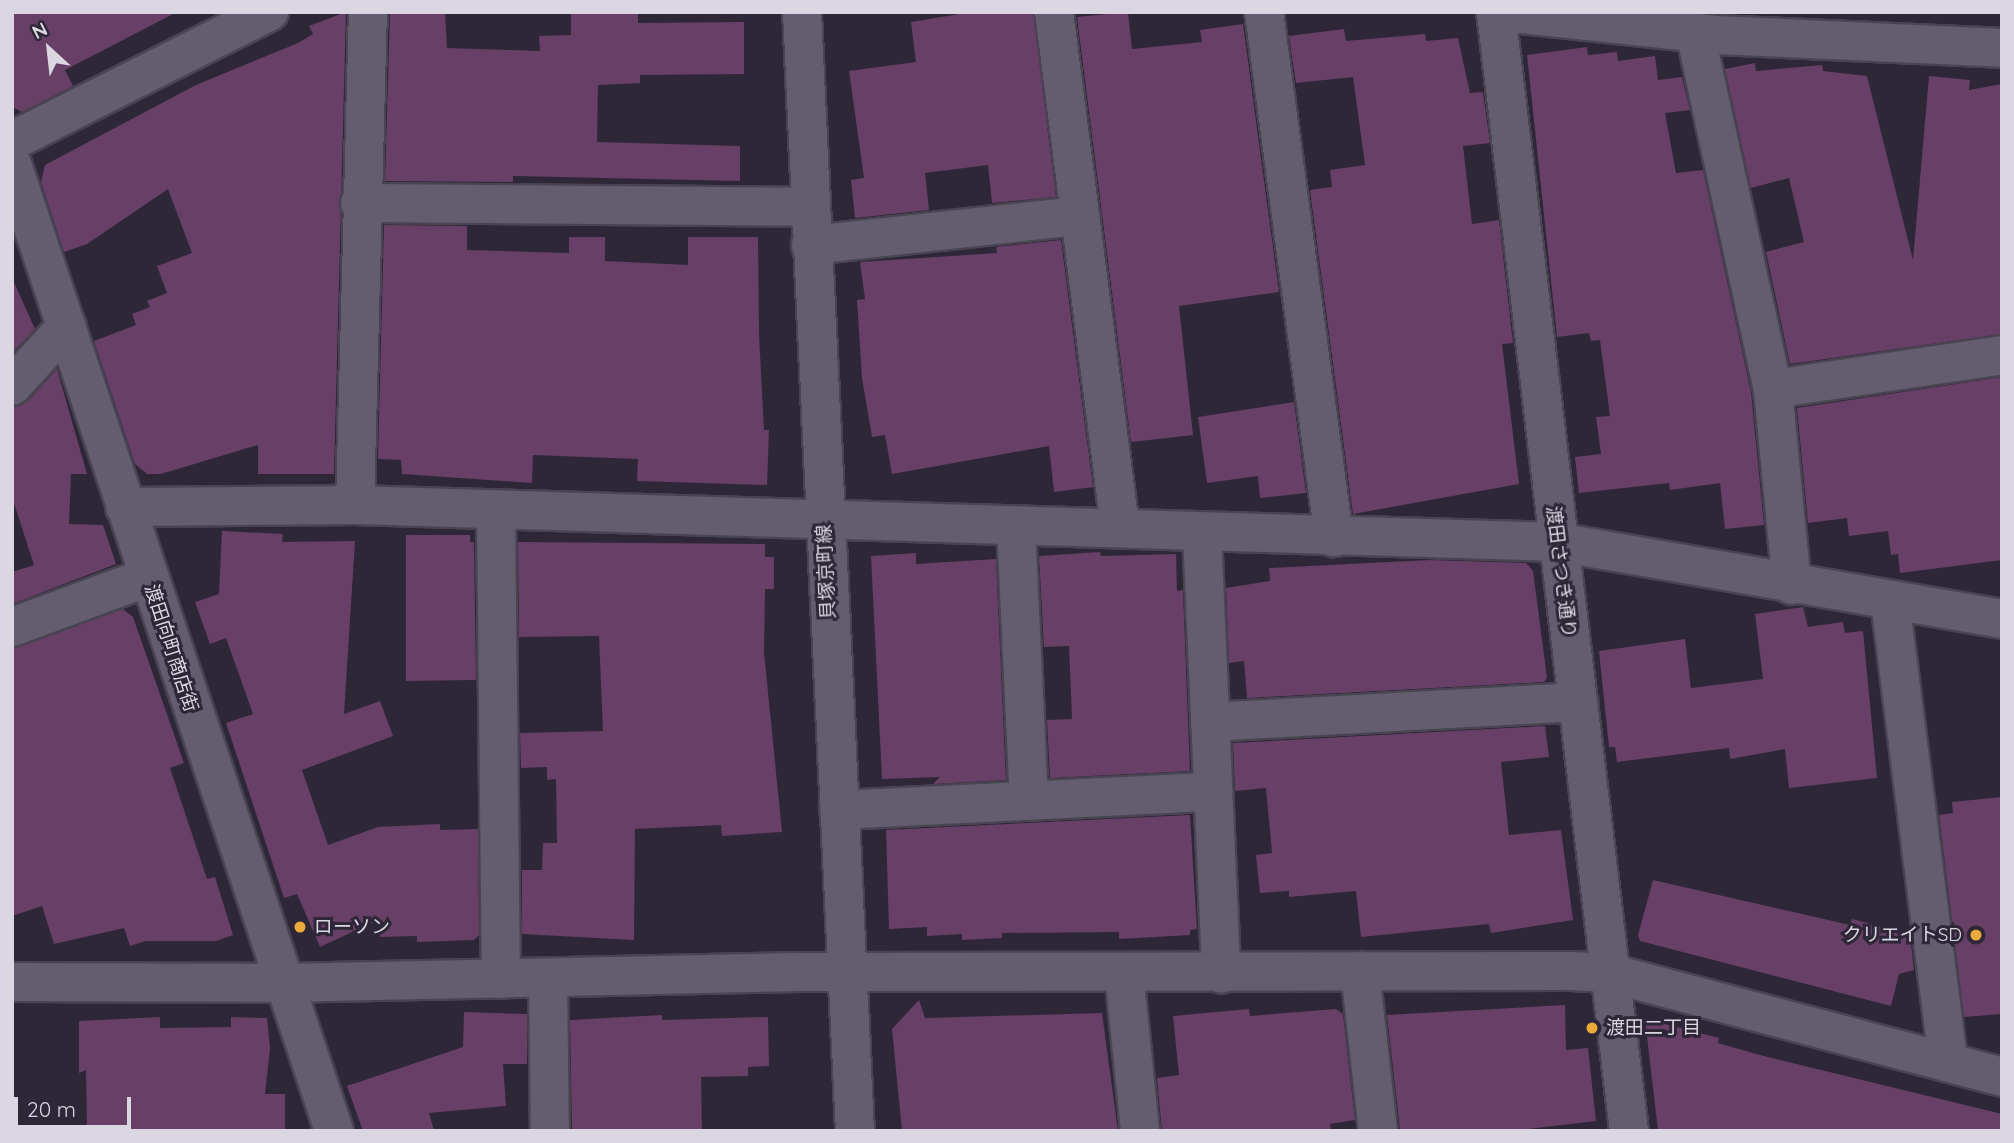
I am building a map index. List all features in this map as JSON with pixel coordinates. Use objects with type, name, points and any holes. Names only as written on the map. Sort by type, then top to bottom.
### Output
[{"type":"street","points":[[12,141],[269,12]]},
{"type":"street","points":[[355,505],[360,203],[368,12]]},
{"type":"street","name":"貝塚京町線","points":[[802,12],[823,522],[855,1131]]},
{"type":"street","points":[[1054,12],[1120,527]]},
{"type":"street","points":[[1264,12],[1334,537]]},
{"type":"street","name":"渡田さつき通り","points":[[1496,12],[1629,1131]]},
{"type":"street","points":[[1503,12],[2002,48]]},
{"type":"street","points":[[1711,27],[1773,389],[1792,585]]},
{"type":"street","name":"渡田向町商店街","points":[[12,164],[334,1131]]},
{"type":"street","points":[[360,203],[810,207]]},
{"type":"street","points":[[811,245],[1080,216]]},
{"type":"street","points":[[12,386],[67,326]]},
{"type":"street","points":[[1773,389],[2002,355]]},
{"type":"street","points":[[125,507],[355,505],[823,522],[1120,527],[1334,537],[1557,542],[1792,585],[2002,619]]},
{"type":"street","points":[[496,510],[501,979]]},
{"type":"street","points":[[1016,527],[1029,801]]},
{"type":"street","points":[[1202,532],[1221,974]]},
{"type":"street","points":[[12,627],[148,577]]},
{"type":"street","points":[[1890,601],[1948,1062]]},
{"type":"street","points":[[1210,722],[1578,702]]},
{"type":"street","points":[[839,810],[1213,792]]},
{"type":"street","points":[[1360,971],[1378,1131]]},
{"type":"street","points":[[12,982],[283,983],[848,973],[1609,973],[2002,1077]]},
{"type":"street","points":[[1124,973],[1140,1131]]},
{"type":"street","points":[[548,978],[550,1131]]},
{"type":"building","points":[[12,12],[177,12],[65,70],[73,86],[22,112],[12,107]]},
{"type":"building","points":[[346,12],[334,474],[258,474],[258,445],[161,474],[147,474],[135,464],[94,341],[136,325],[132,314],[150,307],[147,301],[167,293],[157,266],[192,253],[168,189],[87,244],[64,252],[41,182],[45,165],[196,85],[298,43],[313,34],[309,26]]},
{"type":"building","points":[[390,12],[445,12],[447,48],[540,51],[539,36],[571,35],[571,12],[638,12],[638,23],[744,22],[744,74],[640,75],[640,83],[598,85],[597,142],[740,146],[740,181],[513,176],[513,182],[385,181]]},
{"type":"building","points":[[972,12],[1033,12],[1056,197],[992,203],[988,165],[925,173],[929,210],[855,218],[851,180],[864,178],[849,71],[916,62],[911,22]]},
{"type":"building","points":[[1128,12],[1132,49],[1202,42],[1200,30],[1243,24],[1279,292],[1179,306],[1193,435],[1131,442],[1077,17]]},
{"type":"building","points":[[1344,29],[1346,41],[1425,34],[1426,41],[1458,38],[1470,93],[1483,92],[1490,143],[1463,146],[1472,224],[1499,220],[1513,343],[1502,344],[1519,484],[1353,514],[1310,190],[1332,187],[1330,170],[1365,165],[1353,77],[1296,83],[1289,36]]},
{"type":"building","points":[[1587,47],[1588,55],[1617,52],[1618,61],[1655,56],[1658,80],[1682,77],[1690,110],[1665,113],[1676,173],[1703,170],[1751,392],[1764,525],[1725,529],[1720,483],[1670,490],[1669,483],[1579,493],[1575,457],[1601,454],[1596,417],[1610,416],[1600,340],[1591,341],[1589,333],[1557,337],[1527,55]]},
{"type":"building","points":[[1755,63],[1756,71],[1822,65],[1823,71],[1867,76],[1913,260],[1929,76],[1970,80],[1969,90],[2002,84],[2002,334],[1790,364],[1766,252],[1804,242],[1789,178],[1751,188],[1725,69]]},
{"type":"building","points":[[384,225],[467,226],[467,250],[569,253],[569,237],[605,237],[605,261],[688,265],[688,237],[758,237],[764,430],[769,430],[767,485],[637,481],[638,459],[533,455],[532,483],[402,474],[401,460],[378,459]]},
{"type":"building","points":[[1061,240],[1093,487],[1054,492],[1049,446],[892,474],[885,435],[872,437],[862,378],[857,300],[865,299],[860,262],[997,253],[996,247]]},
{"type":"building","points":[[12,278],[35,329],[12,353]]},
{"type":"building","points":[[57,369],[87,474],[71,474],[69,524],[103,525],[116,564],[12,604],[12,572],[34,565],[12,497],[12,407],[28,401]]},
{"type":"building","points":[[2002,377],[2002,560],[1900,573],[1898,554],[1891,555],[1888,531],[1849,536],[1847,518],[1808,523],[1797,408]]},
{"type":"building","points":[[1294,402],[1306,493],[1260,498],[1258,476],[1207,483],[1198,417]]},
{"type":"building","points":[[222,531],[283,534],[282,542],[355,541],[344,714],[380,701],[393,736],[302,770],[328,845],[378,827],[440,824],[440,830],[478,829],[479,935],[474,940],[417,942],[417,936],[380,937],[380,919],[320,947],[297,894],[284,898],[226,723],[253,714],[226,638],[210,644],[195,602],[219,594]]},
{"type":"building","points":[[406,535],[470,535],[470,542],[474,542],[476,680],[406,681]]},
{"type":"building","points":[[518,542],[765,544],[765,557],[774,557],[774,589],[765,589],[764,652],[782,832],[722,836],[721,825],[635,829],[634,940],[522,934],[522,870],[542,870],[543,843],[557,843],[556,779],[547,780],[547,767],[521,768],[520,733],[603,731],[599,636],[519,637]]},
{"type":"building","points":[[1100,552],[1101,556],[1176,554],[1177,591],[1183,590],[1190,771],[1050,778],[1047,720],[1072,719],[1069,646],[1044,647],[1039,556]]},
{"type":"building","points":[[916,553],[916,564],[996,559],[1006,780],[933,784],[940,777],[882,779],[871,556]]},
{"type":"building","points":[[1430,560],[1526,563],[1533,571],[1547,678],[1544,682],[1247,698],[1244,661],[1229,663],[1226,588],[1270,581],[1269,568]]},
{"type":"building","points":[[1803,607],[1808,627],[1843,622],[1845,633],[1863,631],[1877,778],[1789,788],[1785,749],[1730,759],[1729,748],[1617,762],[1615,747],[1609,747],[1599,651],[1685,639],[1691,688],[1763,679],[1755,614]]},
{"type":"building","points":[[123,609],[133,617],[184,763],[170,768],[207,879],[215,877],[233,935],[216,941],[146,941],[130,946],[124,928],[54,944],[42,906],[12,916],[12,648]]},
{"type":"building","points":[[1545,726],[1549,757],[1501,762],[1509,835],[1561,830],[1573,920],[1491,933],[1489,924],[1361,937],[1356,891],[1289,897],[1289,891],[1260,893],[1256,855],[1272,853],[1266,788],[1235,791],[1233,743]]},
{"type":"building","name":"クリエイトSD","points":[[2002,797],[2002,1014],[1964,1017],[1939,815],[1953,813],[1952,802]]},
{"type":"building","points":[[1190,815],[1197,929],[1190,930],[1190,935],[1119,939],[1119,932],[1002,933],[1002,938],[962,940],[962,934],[927,936],[927,927],[889,929],[886,830]]},
{"type":"building","points":[[1653,880],[1850,925],[1852,919],[1910,934],[1914,970],[1899,974],[1891,1006],[1640,941],[1638,935]]},
{"type":"building","points":[[919,1000],[925,1018],[1102,1013],[1118,1131],[902,1131],[892,1029]]},
{"type":"building","points":[[1565,1005],[1566,1050],[1588,1048],[1596,1121],[1512,1131],[1400,1129],[1387,1015]]},
{"type":"building","points":[[1249,1009],[1250,1016],[1336,1009],[1343,1014],[1355,1120],[1330,1124],[1331,1131],[1162,1131],[1157,1078],[1179,1075],[1173,1016]]},
{"type":"building","points":[[464,1012],[527,1014],[527,1064],[503,1064],[506,1106],[429,1113],[434,1131],[363,1131],[347,1086],[463,1047]]},
{"type":"building","points":[[662,1015],[662,1020],[768,1017],[769,1066],[748,1067],[748,1076],[701,1077],[702,1131],[572,1131],[570,1020]]},
{"type":"building","points":[[160,1017],[160,1028],[231,1027],[231,1017],[267,1018],[270,1048],[265,1094],[285,1094],[285,1131],[87,1131],[86,1070],[79,1073],[79,1021]]},
{"type":"building","points":[[1645,1019],[1719,1038],[1718,1043],[1760,1055],[2002,1114],[2002,1131],[1658,1131]]},
{"type":"place","name":"ローソン","points":[[300,927]]},
{"type":"place","name":"クリエイトSD","points":[[1976,935]]},
{"type":"place","name":"渡田二丁目","points":[[1592,1028]]}]
